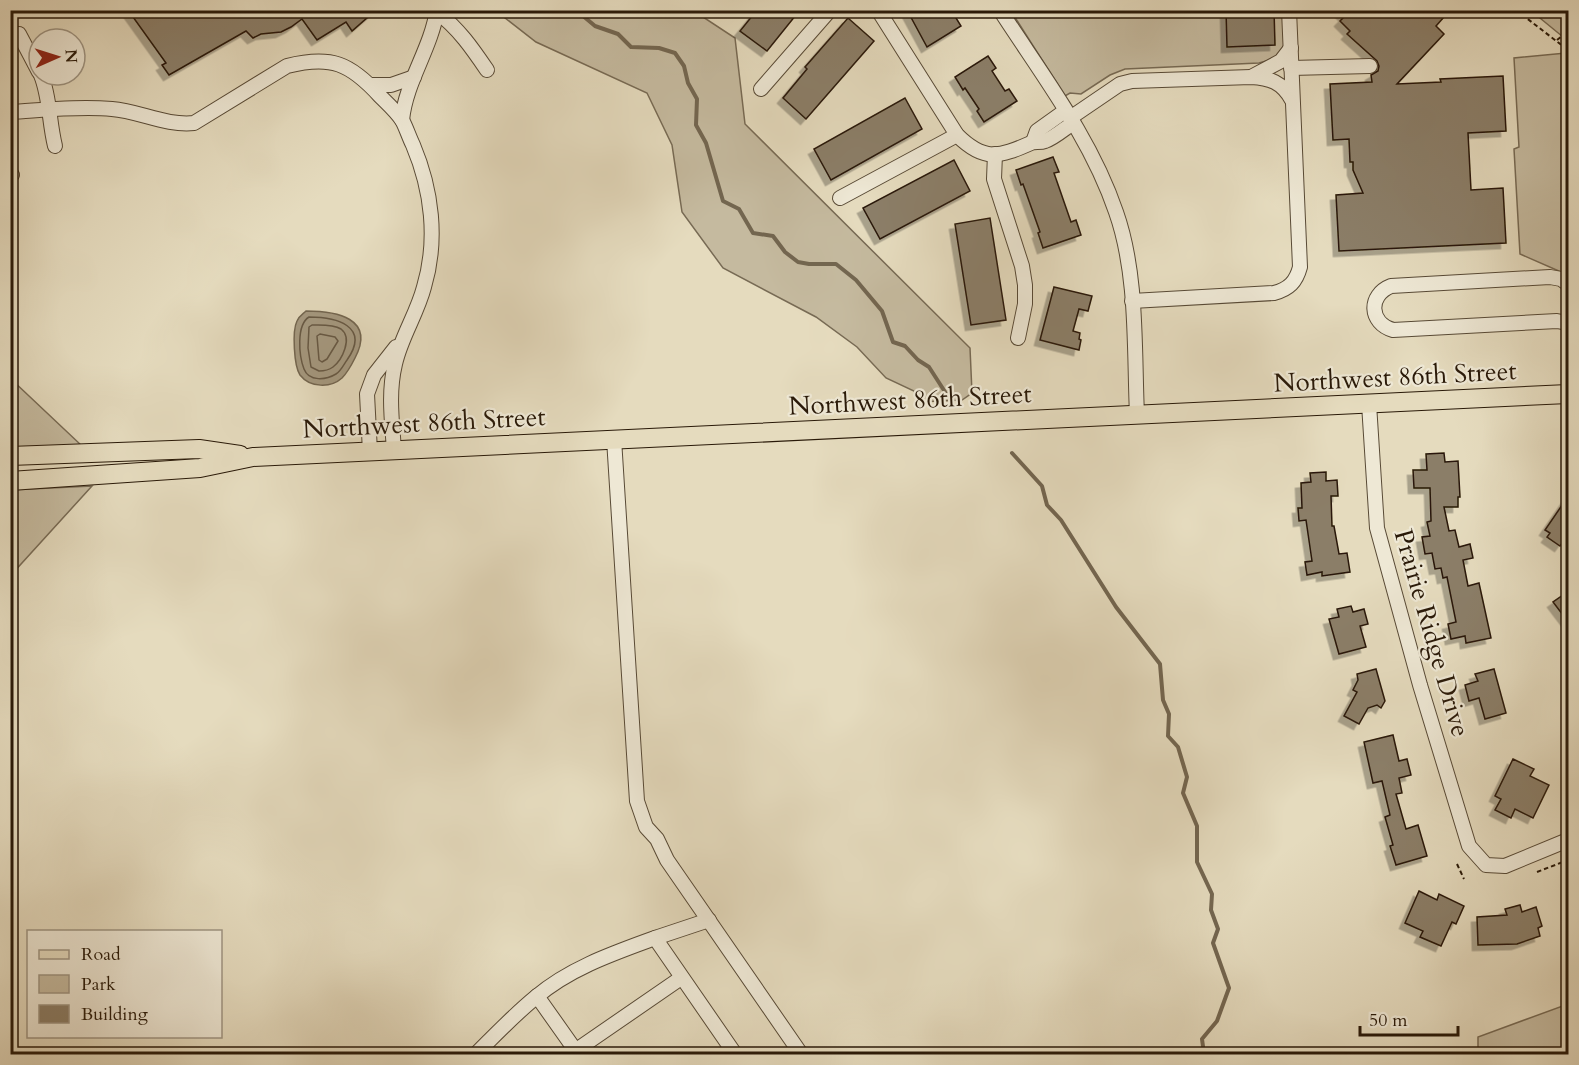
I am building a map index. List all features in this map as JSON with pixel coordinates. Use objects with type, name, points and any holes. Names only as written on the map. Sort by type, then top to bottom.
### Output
[{"type":"main road","name":"Northwest 86th Street","points":[[10,481],[200,468],[253,457],[1569,394]]},
{"type":"main road","name":"Northwest 86th Street","points":[[10,456],[199,450],[253,457]]},
{"type":"street","points":[[761,89],[830,10]]},
{"type":"street","points":[[878,10],[957,135],[977,150],[995,154],[1009,153],[1033,142],[1037,131],[1069,117],[1120,84],[1132,81],[1268,78],[1276,81],[1288,92],[1292,100]]},
{"type":"street","points":[[1000,10],[1069,117],[1096,165],[1117,213],[1125,243],[1132,301],[1137,415]]},
{"type":"street","points":[[1132,301],[1274,293],[1290,286],[1297,277],[1300,267],[1289,10]]},
{"type":"street","points":[[402,120],[407,92],[429,38],[437,11],[468,41],[487,70]]},
{"type":"street","points":[[19,34],[27,49]]},
{"type":"street","points":[[1251,77],[1281,61],[1291,48]]},
{"type":"street","points":[[10,112],[111,108],[173,123],[194,123],[287,66],[303,62],[324,61],[339,64],[357,73],[402,120],[427,183],[432,217],[431,254],[425,286],[402,341],[391,386],[394,450]]},
{"type":"street","points":[[1291,68],[1370,66]]},
{"type":"street","points":[[370,85],[391,85],[414,77]]},
{"type":"street","points":[[45,87],[55,146]]},
{"type":"street","points":[[840,198],[957,135]]},
{"type":"street","points":[[995,154],[994,179],[1022,266],[1025,285],[1025,304],[1018,338]]},
{"type":"street","points":[[1569,284],[1561,279],[1550,277],[1391,286],[1379,293],[1374,305],[1376,319],[1386,328],[1393,330],[1557,321],[1569,325]]},
{"type":"street","points":[[370,452],[368,394],[374,375],[402,341]]},
{"type":"street","name":"Prairie Ridge Drive","points":[[1369,404],[1377,528],[1420,685],[1469,846],[1486,865],[1505,866],[1569,840]]},
{"type":"street","points":[[614,439],[637,801],[646,826],[657,839],[667,860],[801,1054]]},
{"type":"street","points":[[476,1054],[537,996],[591,962],[709,920]]},
{"type":"street","points":[[655,938],[735,1054]]},
{"type":"street","points":[[537,996],[576,1053],[681,978]]},
{"type":"path","points":[[1516,10],[1569,50]]},
{"type":"path","points":[[1557,40],[1569,31]]},
{"type":"path","points":[[1537,873],[1569,860]]},
{"type":"path","points":[[1457,864],[1464,879]]},
{"type":"green space","points":[[496,11],[694,11],[735,38],[745,124],[970,348],[972,393],[962,400],[919,402],[914,391],[886,378],[857,347],[816,317],[723,268],[682,212],[672,145],[647,93],[536,42]]},
{"type":"green space","points":[[1011,11],[1287,11],[1286,37],[1285,44],[1277,56],[1259,63],[1125,69],[1110,75],[1081,94],[1070,93],[1065,96]]},
{"type":"green space","points":[[1530,11],[1568,11],[1568,41],[1535,14]]},
{"type":"green space","points":[[1566,53],[1568,55],[1568,275],[1520,254],[1514,149],[1519,147],[1514,58]]},
{"type":"green space","points":[[11,379],[81,445],[11,449]]},
{"type":"green space","points":[[92,486],[11,575],[10,490]]},
{"type":"green space","points":[[1568,1004],[1568,1054],[1478,1054],[1478,1037]]},
{"type":"water","points":[[306,311],[340,315],[357,326],[360,334],[360,344],[351,366],[342,378],[332,384],[321,385],[309,382],[298,371],[295,357],[295,326],[300,316]]},
{"type":"building","points":[[128,10],[376,10],[352,31],[346,22],[317,40],[302,19],[281,32],[261,34],[253,38],[246,31],[169,75],[162,65],[166,63]]},
{"type":"building","points":[[757,10],[800,10],[767,51],[740,31]]},
{"type":"building","points":[[907,10],[944,10],[948,16],[953,13],[961,26],[927,47]]},
{"type":"building","points":[[1226,10],[1274,10],[1275,45],[1227,47]]},
{"type":"building","points":[[1339,10],[1437,10],[1444,17],[1436,26],[1444,34],[1397,84],[1503,76],[1506,131],[1468,133],[1471,190],[1503,188],[1506,243],[1339,251],[1336,195],[1363,193],[1353,170],[1353,162],[1350,162],[1349,139],[1333,140],[1330,84],[1372,82],[1371,75],[1378,71],[1379,66],[1377,61],[1347,34],[1350,31],[1340,21],[1345,16]]},
{"type":"building","points":[[848,18],[874,41],[806,119],[783,98],[807,69],[805,67]]},
{"type":"building","points":[[988,56],[996,68],[992,71],[1005,91],[1009,89],[1017,101],[984,122],[977,111],[979,109],[955,77]]},
{"type":"building","points":[[905,98],[922,129],[831,180],[814,149]]},
{"type":"building","points":[[1053,157],[1059,172],[1054,173],[1071,222],[1076,220],[1081,235],[1043,248],[1038,233],[1040,232],[1016,170]]},
{"type":"building","points":[[954,160],[970,191],[880,239],[863,208]]},
{"type":"building","points":[[990,218],[1006,320],[971,325],[955,224]]},
{"type":"building","points":[[1054,287],[1092,296],[1088,311],[1079,309],[1073,331],[1080,333],[1079,350],[1040,340]]},
{"type":"building","points":[[1444,453],[1445,462],[1458,461],[1460,497],[1458,497],[1458,507],[1444,507],[1449,531],[1455,530],[1459,547],[1470,544],[1473,558],[1463,560],[1468,586],[1479,583],[1491,638],[1466,643],[1465,636],[1451,639],[1448,624],[1456,622],[1447,577],[1443,578],[1441,568],[1435,569],[1432,553],[1425,554],[1422,537],[1430,536],[1427,522],[1431,521],[1430,488],[1414,488],[1413,470],[1427,470],[1426,454]]},
{"type":"building","points":[[1326,472],[1326,481],[1337,480],[1338,496],[1331,496],[1332,526],[1334,526],[1339,554],[1347,553],[1350,572],[1322,576],[1322,572],[1307,575],[1305,562],[1312,561],[1306,520],[1299,521],[1298,508],[1302,508],[1301,483],[1311,482],[1310,473]]},
{"type":"building","points":[[1569,495],[1569,534],[1560,546],[1547,537],[1550,533],[1545,530]]},
{"type":"building","points":[[1569,591],[1569,623],[1553,602]]},
{"type":"building","points":[[1351,606],[1353,612],[1364,609],[1368,624],[1360,626],[1366,647],[1339,654],[1329,619],[1339,617],[1337,609]]},
{"type":"building","points":[[1376,669],[1385,701],[1381,708],[1377,705],[1368,708],[1359,724],[1344,716],[1357,692],[1353,690],[1358,680],[1357,674]]},
{"type":"building","points":[[1494,669],[1506,713],[1485,719],[1479,698],[1469,701],[1465,685],[1478,681],[1475,674]]},
{"type":"building","points":[[1393,735],[1399,761],[1407,759],[1411,775],[1399,778],[1402,793],[1396,794],[1406,829],[1418,825],[1427,856],[1396,865],[1385,817],[1390,815],[1382,781],[1373,783],[1364,742]]},
{"type":"building","points":[[1513,759],[1534,769],[1530,776],[1549,785],[1533,818],[1515,809],[1511,818],[1495,810],[1501,799],[1495,796]]},
{"type":"building","points":[[1419,891],[1437,900],[1439,894],[1464,906],[1456,924],[1452,922],[1441,946],[1420,937],[1423,931],[1405,923]]},
{"type":"building","points":[[1520,905],[1522,912],[1536,907],[1542,926],[1538,928],[1540,936],[1517,944],[1478,945],[1477,917],[1507,915],[1505,909]]},
{"type":"waterway","points":[[576,10],[595,26],[618,34],[631,47],[659,48],[675,53],[684,66],[688,83],[697,99],[696,125],[706,143],[723,201],[739,209],[753,233],[773,236],[785,252],[798,262],[836,264],[856,280],[882,311],[893,342],[905,346],[918,360],[929,367],[947,395]]},
{"type":"waterway","points":[[1012,453],[1042,486],[1047,505],[1061,520],[1116,607],[1160,664],[1163,700],[1169,714],[1168,736],[1178,747],[1187,777],[1183,793],[1197,826],[1197,862],[1212,894],[1211,910],[1218,929],[1213,943],[1229,988],[1217,1021],[1202,1039],[1204,1054]]}]
